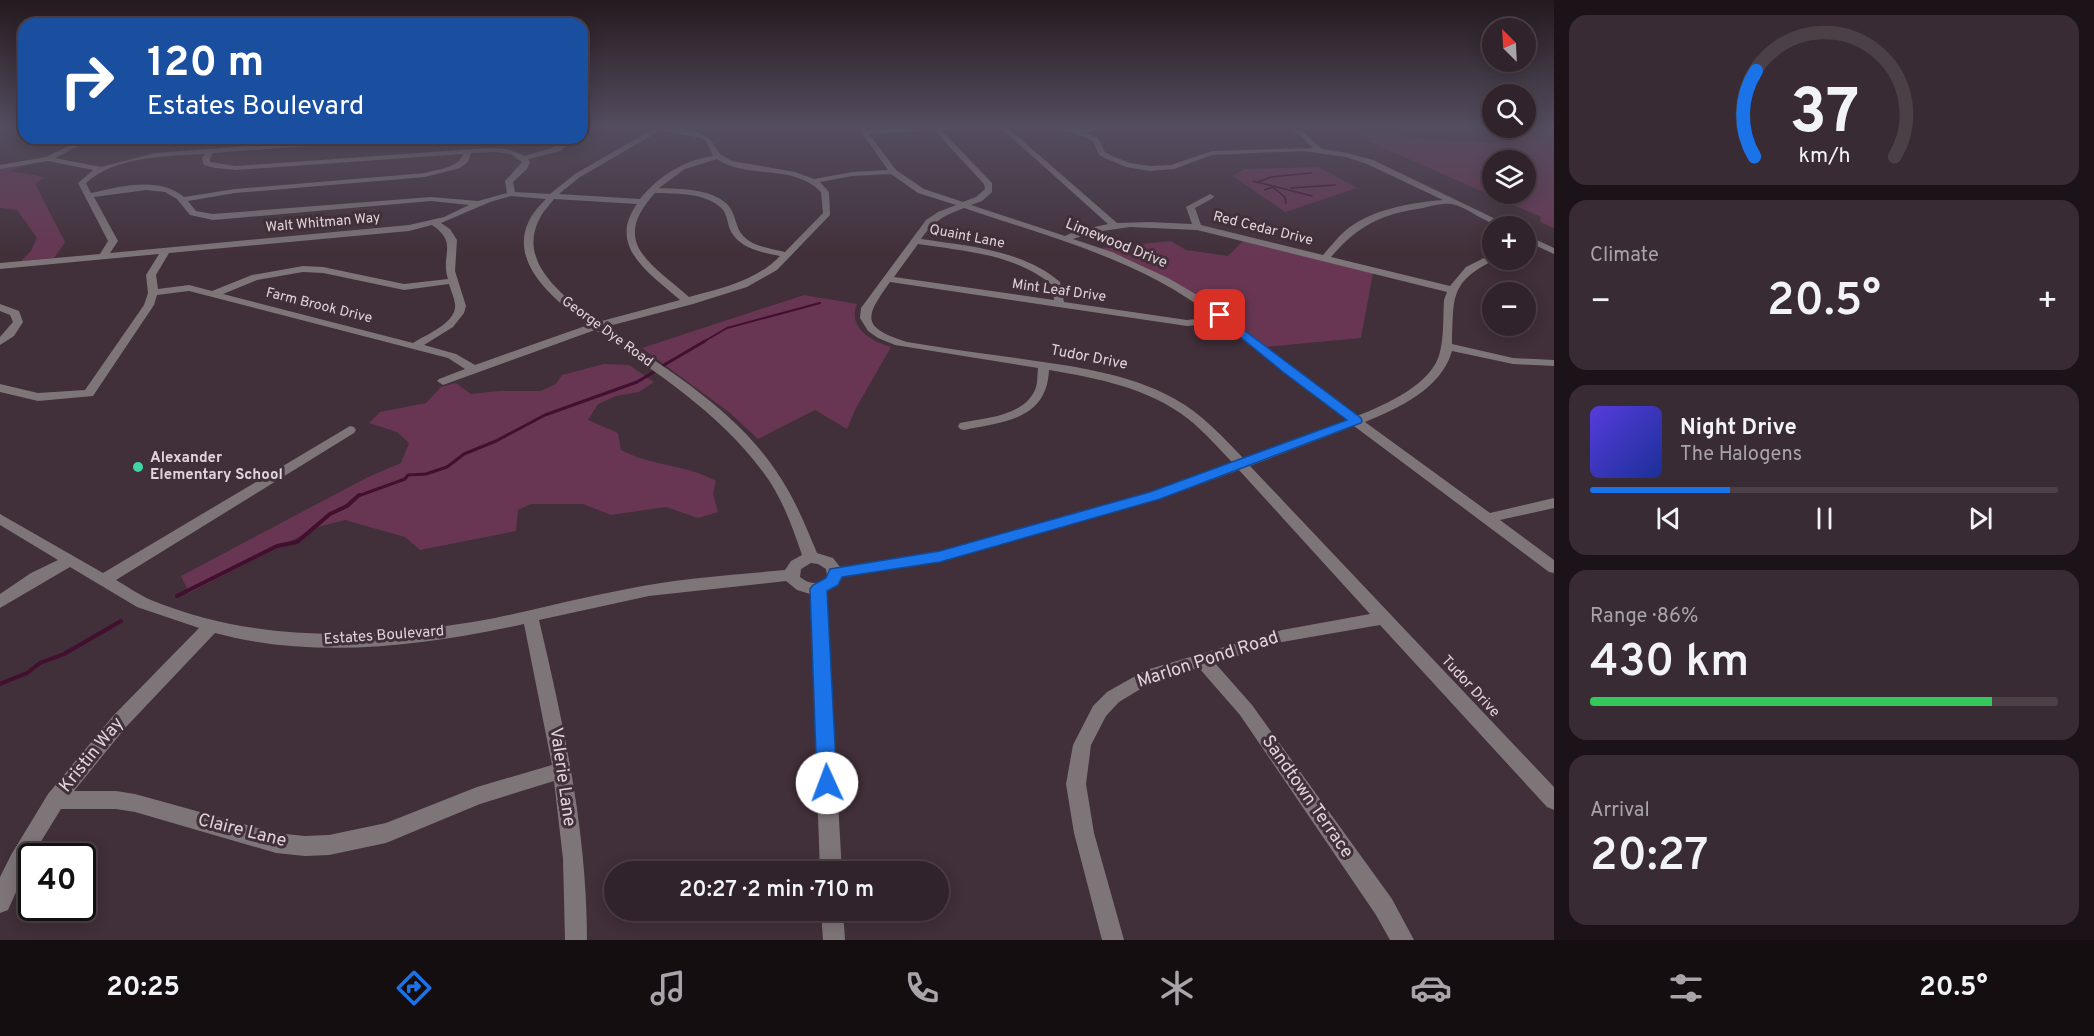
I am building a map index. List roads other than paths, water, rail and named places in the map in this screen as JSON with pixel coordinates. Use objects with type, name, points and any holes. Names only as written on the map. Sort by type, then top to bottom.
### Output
[{"type":"street","points":[[99,170],[82,183],[113,241],[103,256]]},
{"type":"street","points":[[181,200],[235,191],[426,175],[444,170]]},
{"type":"street","points":[[511,194],[508,183],[521,170]]},
{"type":"street","name":"George Dye Road","points":[[589,170],[551,196],[537,212],[530,228],[527,245],[531,263],[551,291],[705,402],[740,433],[782,488],[796,513],[811,558]]},
{"type":"street","points":[[677,170],[651,190],[630,222],[631,243],[639,255],[689,302]]},
{"type":"street","points":[[443,381],[597,325],[731,290],[754,281],[774,268],[827,213],[824,190],[814,181],[764,170]]},
{"type":"street","name":"Tudor Drive","points":[[974,170],[989,187],[984,196],[934,218],[864,313],[867,324],[878,334],[905,345],[1108,376],[1158,394],[1199,421],[1554,801]]},
{"type":"street","points":[[1052,170],[1116,227]]},
{"type":"street","points":[[1384,170],[1482,216]]},
{"type":"street","points":[[814,181],[852,174],[893,172]]},
{"type":"street","name":"Limewood Drive","points":[[893,172],[921,191],[1066,239],[1147,271],[1183,290],[1226,319],[1291,373],[1554,567]]},
{"type":"street","points":[[88,196],[121,189],[150,188],[171,191],[191,212],[213,217],[431,199],[480,204]]},
{"type":"street","points":[[651,190],[689,194],[713,200],[727,209],[737,234],[745,242],[787,255]]},
{"type":"street","name":"Walt Whitman Way","points":[[0,266],[395,230],[435,223],[493,198],[511,194],[643,202]]},
{"type":"street","points":[[1197,227],[1190,207],[1210,196]]},
{"type":"street","points":[[1326,258],[1348,233],[1362,224],[1415,205],[1452,202]]},
{"type":"street","points":[[415,346],[452,321],[461,306],[449,262],[452,240],[447,231],[435,223]]},
{"type":"street","name":"Red Cedar Drive","points":[[1066,239],[1083,231],[1116,227],[1158,224],[1197,227],[1452,290]]},
{"type":"street","name":"Quaint Lane","points":[[916,241],[990,253],[1040,271],[1057,284],[1059,304]]},
{"type":"street","points":[[1536,243],[1554,251]]},
{"type":"street","points":[[1536,246],[1554,244]]},
{"type":"street","points":[[0,388],[38,397],[89,393],[149,305],[153,293],[151,275],[166,250]]},
{"type":"street","points":[[835,573],[940,556],[1155,495],[1388,408],[1416,391],[1436,372],[1446,353],[1449,300],[1452,290],[1469,269],[1482,262]]},
{"type":"street","points":[[213,294],[255,277],[303,269],[323,270],[404,287],[453,281]]},
{"type":"street","name":"Mint Leaf Drive","points":[[888,279],[1187,323],[1226,319]]},
{"type":"street","name":"Farm Brook Drive","points":[[153,293],[182,288],[213,294],[452,356],[473,369]]},
{"type":"street","points":[[0,307],[15,313],[18,322],[10,334],[0,342]]},
{"type":"street","points":[[1446,346],[1513,361],[1554,363]]},
{"type":"street","points":[[964,426],[1006,416],[1028,406],[1039,395],[1044,366]]},
{"type":"street","points":[[103,580],[350,430]]},
{"type":"street","points":[[1489,518],[1554,503]]},
{"type":"street","name":"Estates Boulevard","points":[[0,519],[160,611],[211,627],[289,639],[360,640],[444,633],[670,587],[792,574]]},
{"type":"street","points":[[811,558],[827,562],[835,573],[833,581],[818,589],[801,586],[792,574],[795,565],[811,558]]},
{"type":"street","points":[[0,602],[37,577],[70,560]]},
{"type":"street","points":[[818,589],[830,861]]},
{"type":"street","name":"Valerie Lane","points":[[530,616],[557,737],[562,770],[576,888],[576,940]]},
{"type":"street","name":"Marlon Pond Road","points":[[1113,940],[1078,806],[1076,784],[1082,745],[1099,711],[1120,692],[1146,677],[1282,636],[1384,618]]},
{"type":"street","name":"Kristin Way","points":[[1,896],[31,838],[90,752],[121,717],[211,627]]},
{"type":"street","name":"Sandtown Terrace","points":[[1202,660],[1246,710],[1384,907],[1403,940]]},
{"type":"street","name":"Claire Lane","points":[[55,800],[126,801],[276,843],[305,846],[329,845],[386,833],[477,796],[562,770]]},
{"type":"street","points":[[833,921],[834,940]]},
{"type":"waterway","points":[[1258,182],[1271,177],[1311,173]]},
{"type":"waterway","points":[[1253,181],[1271,185]]},
{"type":"waterway","points":[[1271,185],[1312,196]]},
{"type":"waterway","points":[[1291,188],[1335,185]]},
{"type":"waterway","points":[[1265,190],[1273,187]]},
{"type":"waterway","points":[[1273,187],[1285,197],[1286,203]]},
{"type":"waterway","points":[[703,342],[727,328],[820,303]]},
{"type":"waterway","points":[[664,365],[705,341]]},
{"type":"waterway","points":[[358,496],[405,479],[408,475],[426,474],[447,467],[464,454],[496,441],[545,415],[637,382],[654,372]]},
{"type":"waterway","points":[[177,596],[277,546],[297,542],[330,514],[347,506],[359,495]]},
{"type":"waterway","points":[[0,684],[27,673],[40,663],[64,654],[121,621]]},
{"type":"place","name":"Alexander Elementary School","points":[[138,467]]}]
